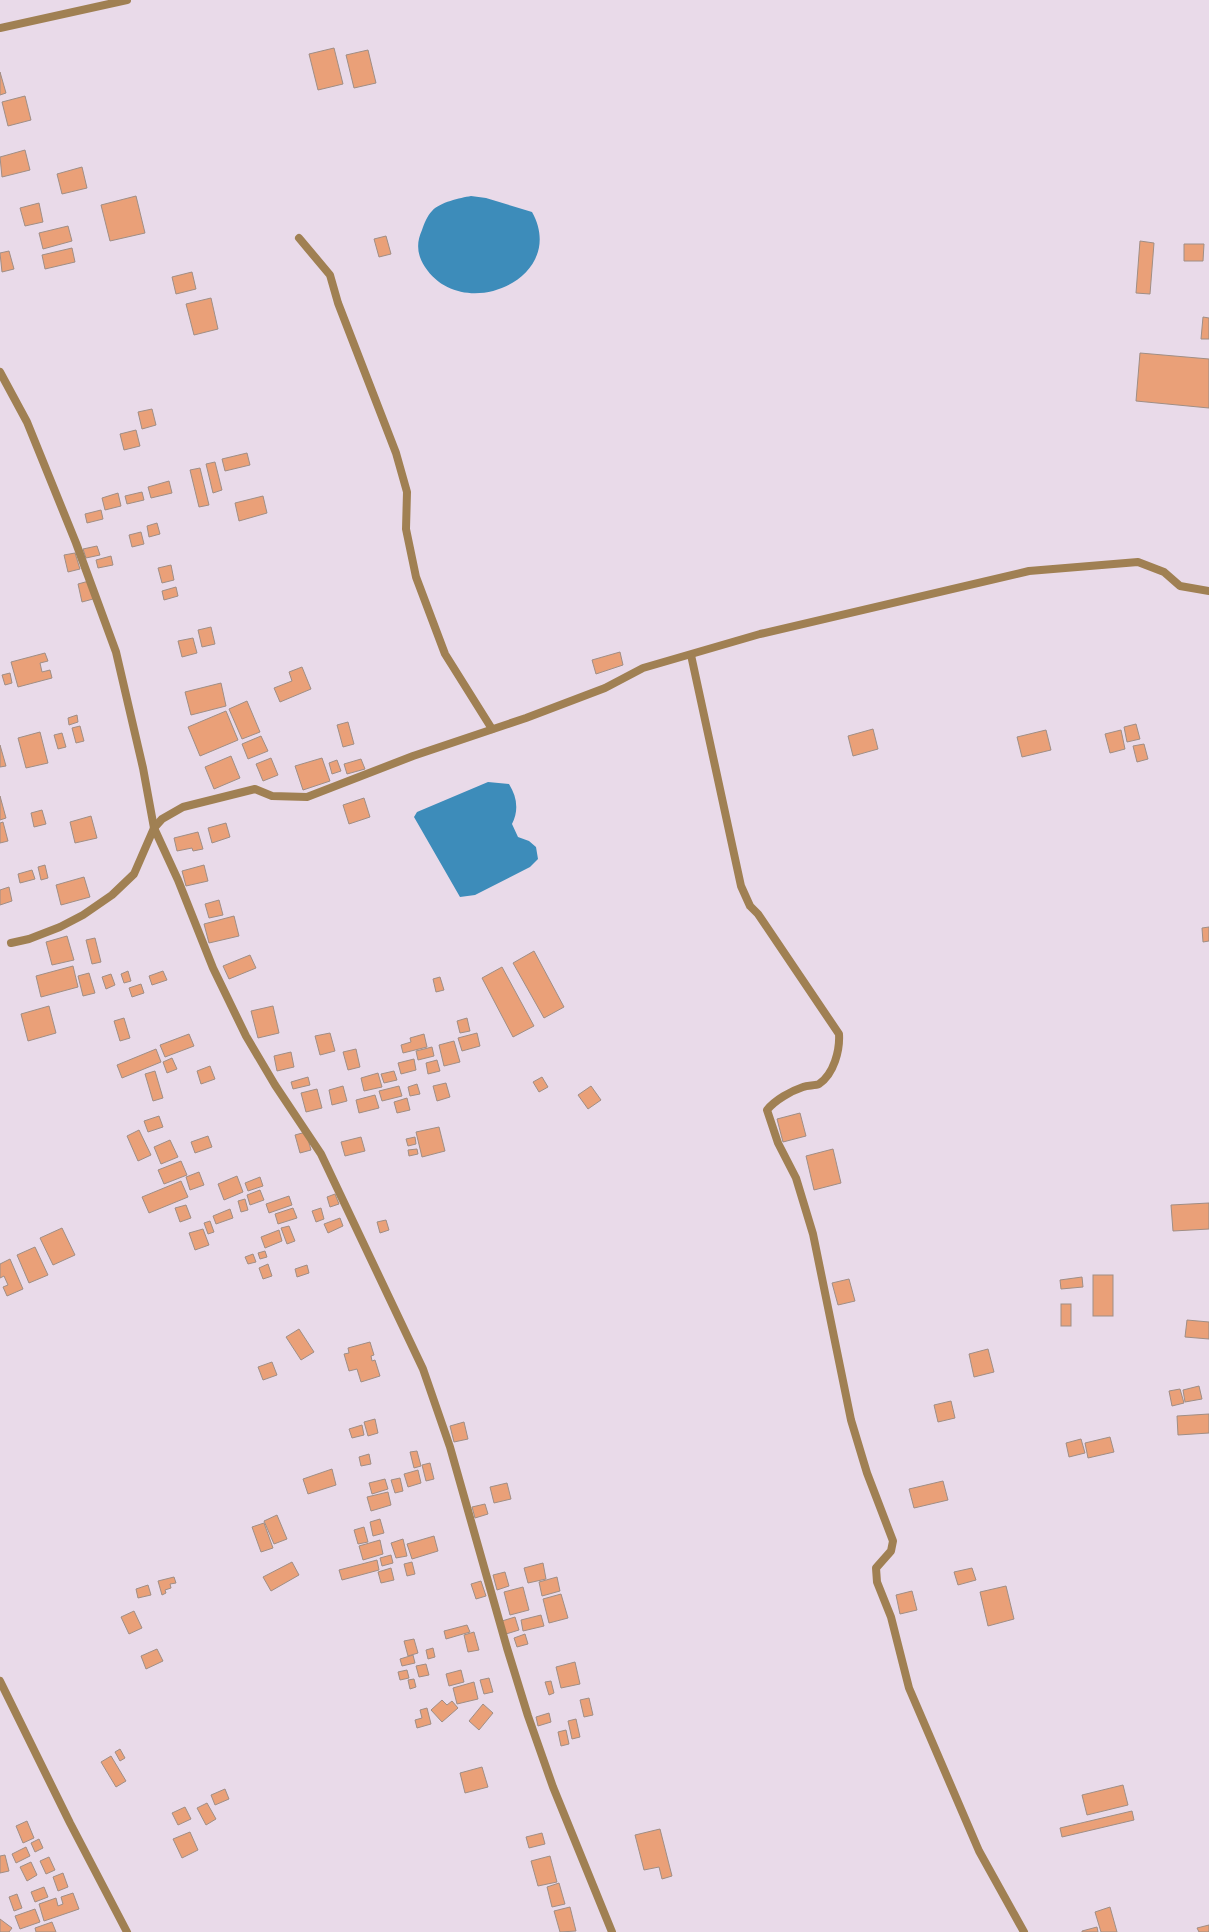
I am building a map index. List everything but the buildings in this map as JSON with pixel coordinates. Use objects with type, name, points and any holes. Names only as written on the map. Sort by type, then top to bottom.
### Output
[{"type":"street","points":[[0,28],[126,0]]},
{"type":"street","points":[[299,238],[330,275],[338,303],[396,453],[407,492],[406,529],[416,577],[444,654],[492,729]]},
{"type":"street","points":[[0,372],[30,430],[76,543],[116,652],[143,768],[154,828],[178,880],[213,968],[246,1036],[275,1085],[321,1154],[423,1369],[450,1446],[505,1641],[528,1716],[553,1786],[612,1932]]},
{"type":"street","points":[[11,942],[29,939],[60,927],[83,915],[112,895],[134,874],[154,828],[162,818],[183,807],[255,789],[272,796],[308,797],[413,756],[526,718],[605,688],[643,668],[760,634],[1029,570],[1138,562],[1164,572],[1180,586],[1209,590]]},
{"type":"street","points":[[692,655],[741,886],[745,898],[758,914],[839,1034],[840,1047],[832,1068],[818,1084],[803,1087],[772,1103],[767,1110],[778,1143],[796,1178],[813,1234],[851,1420],[867,1472],[892,1541],[891,1551],[876,1568],[877,1582],[891,1617],[909,1688],[979,1851],[1024,1932]]},
{"type":"street","points":[[0,1681],[70,1823],[127,1932]]},
{"type":"water","points":[[471,196],[486,198],[532,212],[540,236],[536,257],[524,274],[507,286],[485,292],[463,292],[442,284],[425,267],[420,258],[418,249],[420,235],[426,220],[432,211],[445,203]]},
{"type":"water","points":[[488,782],[509,784],[514,794],[516,804],[516,814],[512,824],[518,837],[529,841],[536,847],[538,859],[530,867],[475,895],[460,897],[414,817],[417,812]]}]
